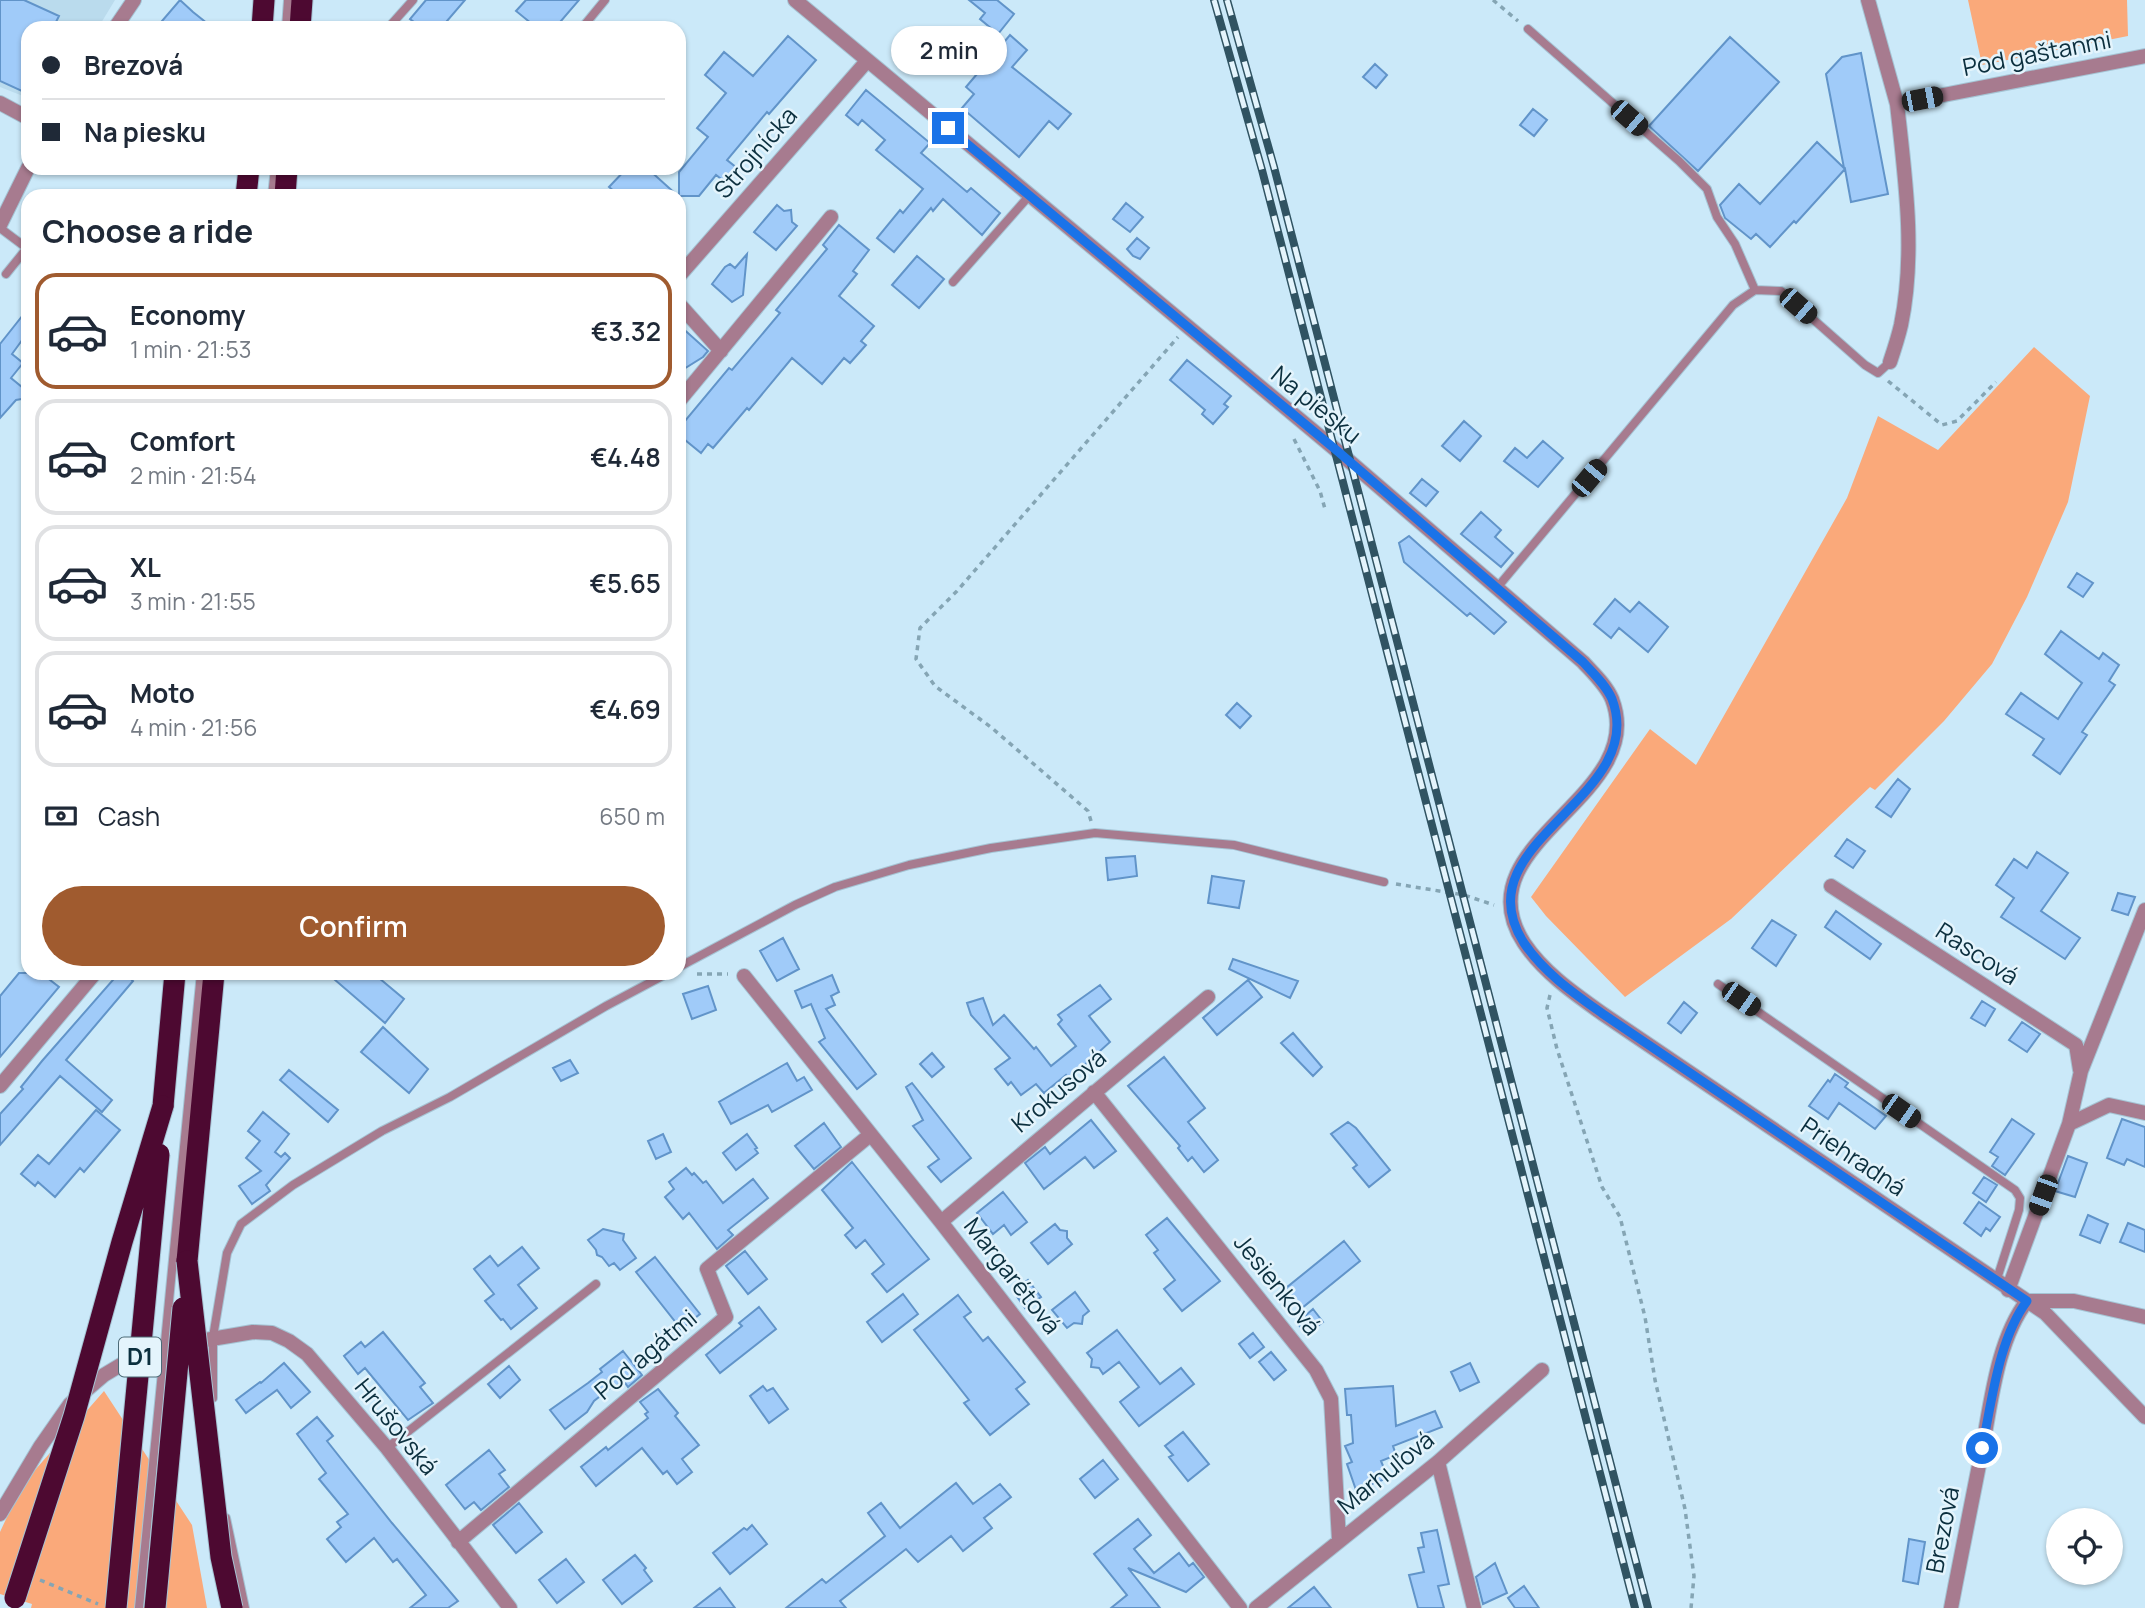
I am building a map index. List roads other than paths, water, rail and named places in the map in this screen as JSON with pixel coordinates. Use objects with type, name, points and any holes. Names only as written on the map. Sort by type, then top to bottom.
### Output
[{"type":"highway","points":[[262,21],[264,0]]},
{"type":"highway","points":[[300,21],[302,0]]},
{"type":"highway","name":"D1","points":[[116,1608],[174,980]]},
{"type":"highway","name":"D1","points":[[155,1608],[213,980]]},
{"type":"highway","points":[[14,1603],[74,1416],[163,1106]]},
{"type":"highway","points":[[187,1261],[222,1557],[232,1608]]},
{"type":"street","points":[[120,21],[134,0]]},
{"type":"street","name":"Na piesku","points":[[795,0],[1186,328],[1335,449],[1595,675],[1612,698],[1616,721],[1614,745],[1602,771],[1522,862],[1513,883],[1513,910],[1515,923],[1525,945]]},
{"type":"street","points":[[1868,0],[1897,104],[1909,219],[1909,256],[1901,325],[1890,362]]},
{"type":"street","name":"Pod gaštanmi","points":[[1897,104],[2145,56]]},
{"type":"street","name":"Strojnícka","points":[[686,268],[867,61]]},
{"type":"street","points":[[0,103],[21,114]]},
{"type":"street","points":[[0,226],[25,175]]},
{"type":"street","points":[[686,393],[831,217]]},
{"type":"street","points":[[686,312],[721,351]]},
{"type":"street","name":"Rascová","points":[[1831,886],[2076,1045],[2081,1071]]},
{"type":"street","points":[[2008,1290],[2069,1124],[2081,1071],[2145,910]]},
{"type":"street","name":"Priehradná","points":[[1525,945],[1554,976],[1603,1014],[2027,1301],[2062,1329],[2145,1417]]},
{"type":"street","name":"Margarétová","points":[[744,976],[941,1222],[1240,1608]]},
{"type":"street","points":[[0,1086],[89,980]]},
{"type":"street","name":"Krokusová","points":[[941,1222],[1208,997]]},
{"type":"street","name":"Jesienková","points":[[1094,1092],[1321,1380],[1331,1399],[1339,1540]]},
{"type":"street","points":[[2069,1124],[2109,1105],[2145,1113]]},
{"type":"street","name":"Pod agátmi","points":[[458,1542],[726,1317],[707,1269],[870,1135]]},
{"type":"street","points":[[2027,1301],[2074,1301],[2145,1317]]},
{"type":"street","name":"Brezová","points":[[1951,1608],[2007,1337],[2027,1301]]},
{"type":"street","name":"Hrušovská","points":[[0,1514],[40,1447],[70,1404],[104,1375],[134,1357],[164,1347],[253,1332],[272,1334],[289,1341],[307,1354],[387,1448],[510,1608]]},
{"type":"street","name":"Marhuľová","points":[[1256,1608],[1438,1462],[1542,1370]]},
{"type":"street","points":[[1438,1462],[1474,1608]]},
{"type":"lane","points":[[286,21],[288,0]]},
{"type":"lane","points":[[394,21],[413,0]]},
{"type":"lane","points":[[588,21],[605,0]]},
{"type":"lane","points":[[1528,29],[1679,161],[1707,189],[1717,217],[1735,244],[1755,290]]},
{"type":"lane","points":[[953,282],[1029,196]]},
{"type":"lane","points":[[0,226],[21,244]]},
{"type":"lane","points":[[6,274],[21,256]]},
{"type":"lane","points":[[1496,589],[1733,304],[1755,290],[1781,291],[1865,365],[1878,373],[1890,362]]},
{"type":"lane","points":[[686,963],[795,905],[835,887],[909,865],[991,848],[1095,833],[1234,845],[1384,882]]},
{"type":"lane","points":[[139,1608],[200,980]]},
{"type":"lane","points":[[214,1407],[214,1337],[227,1253],[241,1224],[293,1185],[382,1131],[450,1097],[655,980]]},
{"type":"lane","points":[[1718,984],[2015,1190],[2020,1198],[2020,1210],[1996,1282]]},
{"type":"lane","points":[[387,1448],[596,1284]]},
{"type":"lane","points":[[215,1421],[226,1516],[245,1608]]},
{"type":"railway","points":[[1214,0],[1262,170],[1635,1608]]},
{"type":"railway","points":[[1227,0],[1274,167],[1648,1608]]}]
